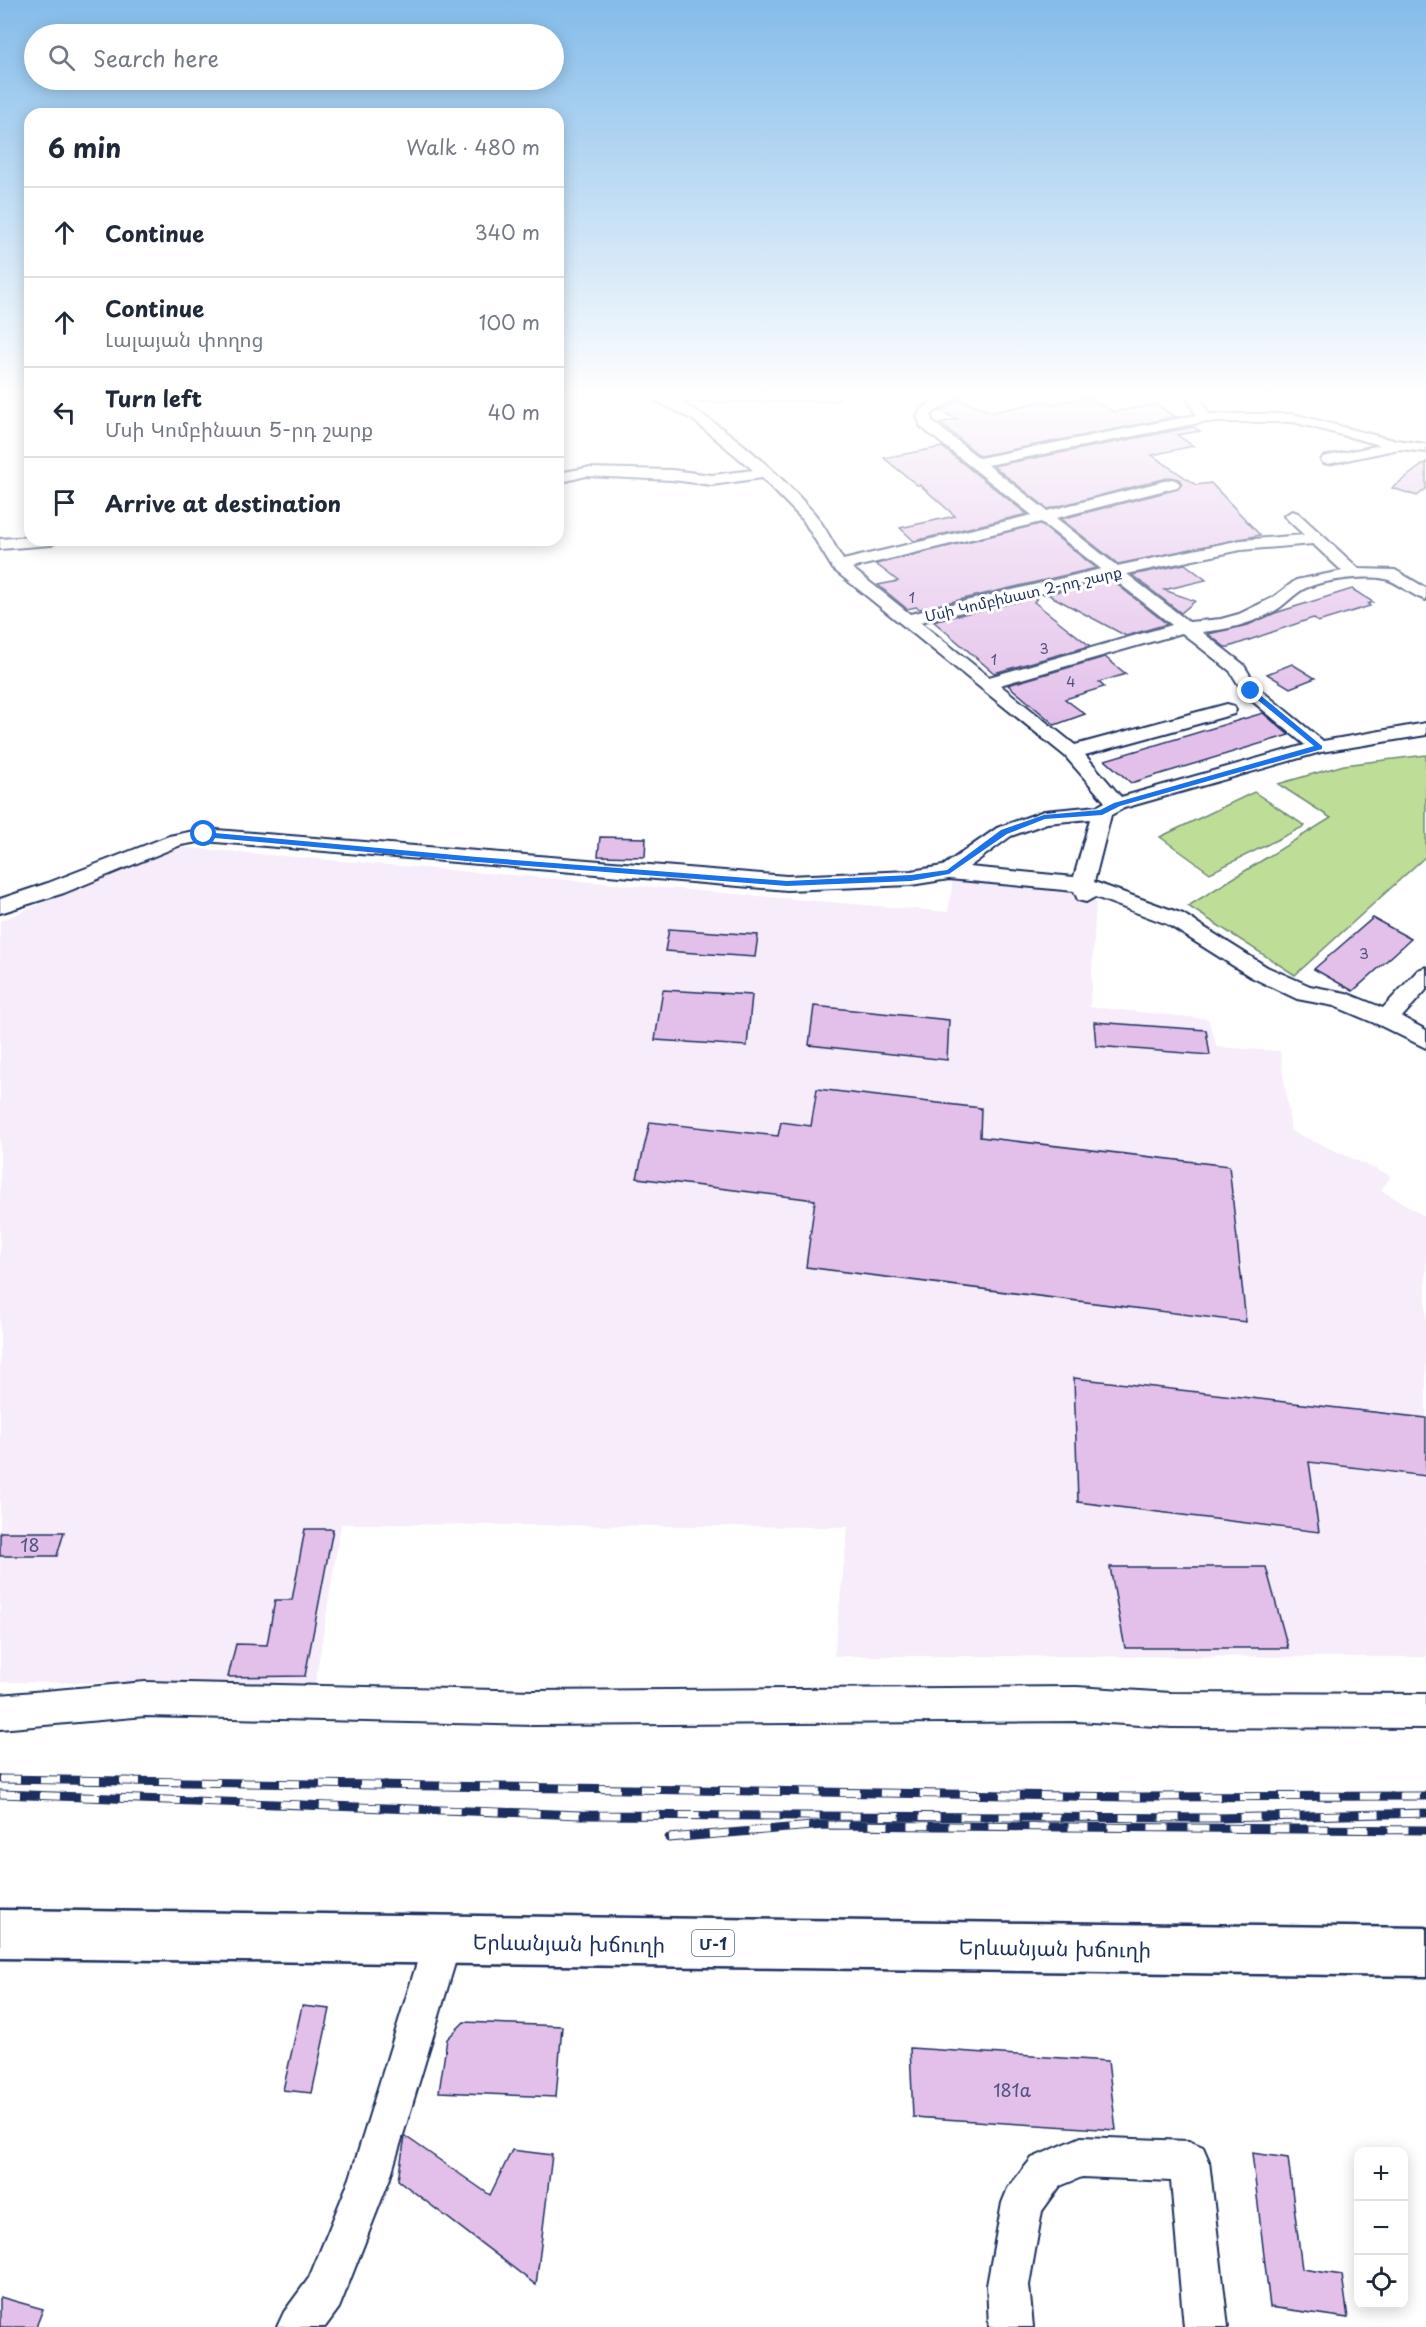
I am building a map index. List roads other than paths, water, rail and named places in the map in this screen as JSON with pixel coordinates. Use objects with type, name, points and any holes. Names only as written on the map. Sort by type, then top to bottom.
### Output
[{"type":"highway","name":"Երևանյան խճուղի","points":[[0,1934],[1426,1952]]},
{"type":"street","points":[[794,502],[809,517],[839,566],[1072,752],[1110,808]]},
{"type":"street","points":[[1025,502],[1237,668],[1251,691],[1319,747]]},
{"type":"street","points":[[839,566],[1102,502]]},
{"type":"street","points":[[1292,516],[1355,574]]},
{"type":"street","name":"Մսի Կոմբինատ 2-րդ շարք","points":[[906,620],[1116,571],[1241,545],[1317,539]]},
{"type":"street","points":[[0,544],[24,542]]},
{"type":"street","points":[[988,683],[1184,627],[1203,628],[1250,618],[1280,601],[1295,587],[1306,583],[1355,574],[1389,574],[1426,595]]},
{"type":"street","points":[[1072,752],[1227,710]]},
{"type":"street","points":[[949,872],[1004,832],[1044,817],[1110,808],[1319,747],[1426,729]]},
{"type":"street","points":[[1084,890],[1110,808]]},
{"type":"street","points":[[0,906],[56,888],[176,840],[204,834],[477,860],[787,883],[911,878],[949,872],[1084,890],[1175,919],[1258,972],[1305,993],[1338,999],[1387,1019],[1426,1040]]},
{"type":"street","points":[[1387,1019],[1426,975]]},
{"type":"street","points":[[0,1712],[145,1699],[534,1708],[1077,1704],[1171,1710],[1426,1711]]},
{"type":"street","points":[[299,2327],[324,2293],[370,2178],[443,1940]]},
{"type":"street","points":[[1011,2327],[1008,2285],[1023,2203],[1046,2172],[1081,2157],[1189,2161],[1206,2327]]},
{"type":"railway","points":[[0,1779],[1129,1797],[1426,1796]]},
{"type":"railway","points":[[0,1794],[581,1815],[1217,1818],[1426,1813]]},
{"type":"railway","points":[[669,1838],[824,1825],[1426,1830]]}]
